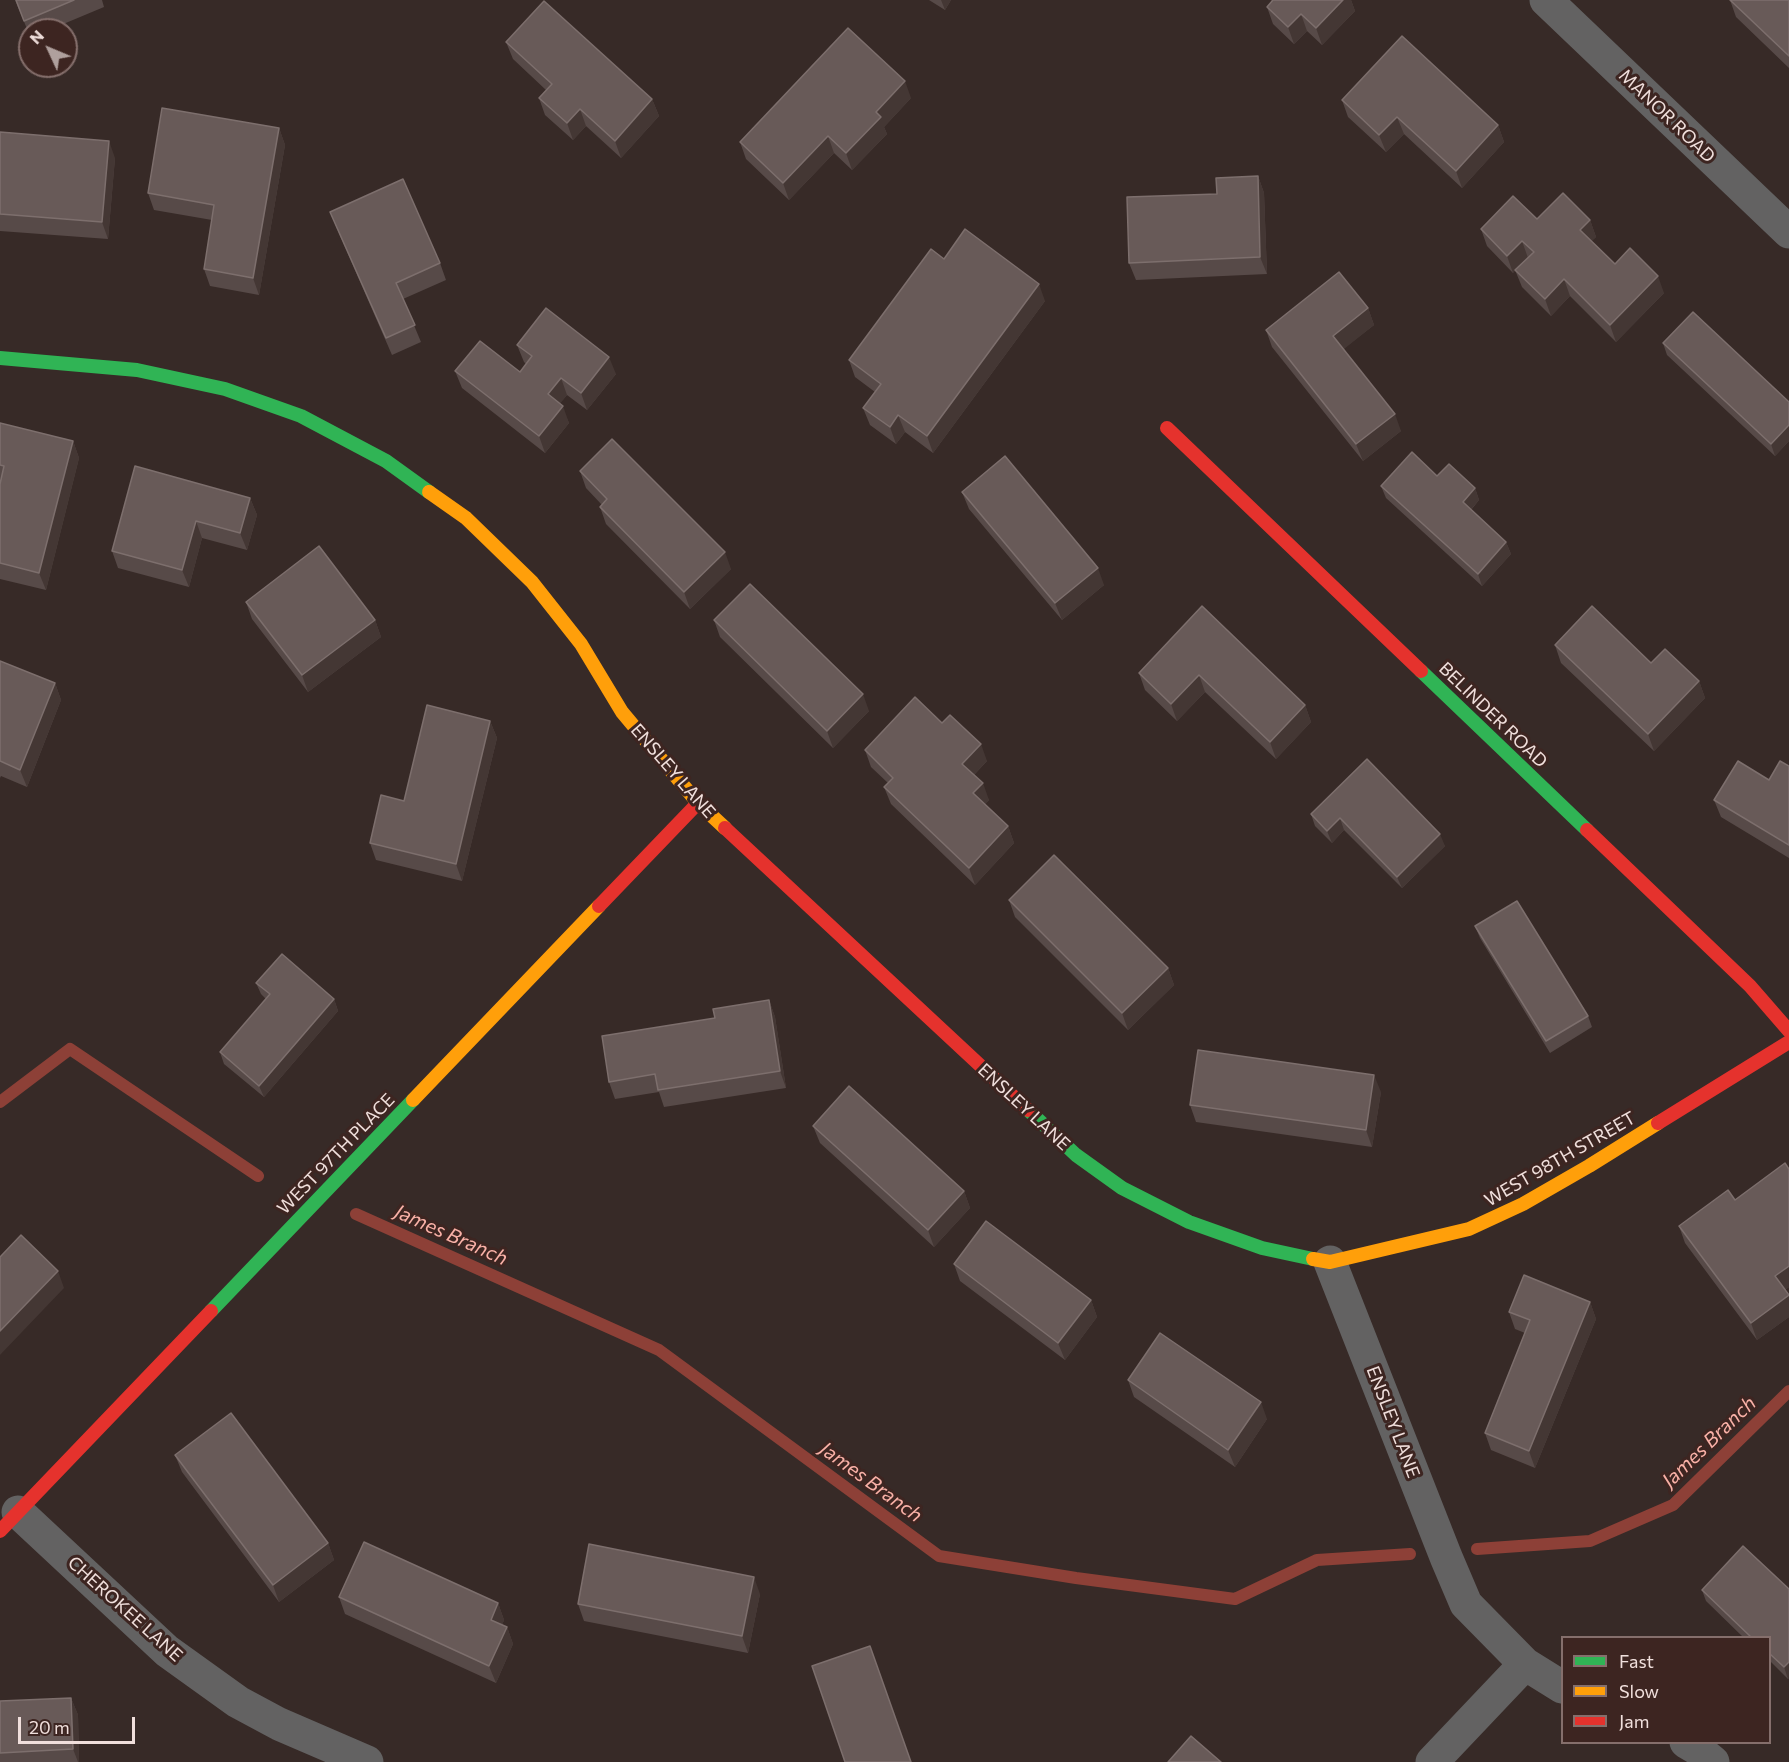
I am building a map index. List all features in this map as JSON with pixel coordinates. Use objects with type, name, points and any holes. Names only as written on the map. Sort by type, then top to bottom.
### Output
[{"type":"street","name":"MANOR ROAD","points":[[1545,0],[1789,232]]},
{"type":"street","name":"ENSLEY LANE","points":[[0,358],[137,370],[225,389],[301,416],[386,461],[466,518],[532,582],[581,644],[622,712],[698,803],[1076,1155],[1122,1188],[1189,1222],[1262,1248],[1330,1262],[1466,1604],[1525,1664],[1561,1686]]},
{"type":"street","name":"BELINDER ROAD","points":[[1167,428],[1750,986],[1789,1031]]},
{"type":"street","name":"WEST 97TH PLACE","points":[[9,1521],[698,803]]},
{"type":"street","name":"WEST 98TH STREET","points":[[1330,1262],[1469,1229],[1523,1204],[1589,1166],[1789,1042]]},
{"type":"street","name":"CHEROKEE LANE","points":[[9,1521],[167,1651],[248,1707],[279,1724],[367,1762]]},
{"type":"street","points":[[1432,1762],[1525,1664]]},
{"type":"street","points":[[1688,1744],[1713,1762]]},
{"type":"building","points":[[16,0],[74,0],[31,18],[23,18]]},
{"type":"building","points":[[1273,0],[1343,0],[1316,28],[1301,14],[1288,27],[1267,7]]},
{"type":"building","points":[[1730,0],[1789,0],[1789,56]]},
{"type":"building","points":[[544,1],[652,99],[615,141],[580,109],[567,123],[539,98],[552,84],[506,42]]},
{"type":"building","points":[[848,28],[905,81],[876,112],[881,117],[846,153],[828,136],[783,183],[740,142]]},
{"type":"building","points":[[1402,36],[1498,125],[1456,171],[1397,117],[1379,135],[1342,100]]},
{"type":"building","points":[[162,108],[279,128],[253,278],[204,269],[214,205],[148,193]]},
{"type":"building","points":[[0,132],[109,141],[102,222],[0,214]]},
{"type":"building","points":[[1258,176],[1260,257],[1129,263],[1127,197],[1217,194],[1216,178]]},
{"type":"building","points":[[403,179],[440,263],[396,283],[415,325],[386,338],[330,212]]},
{"type":"building","points":[[1563,193],[1590,220],[1580,230],[1615,264],[1630,248],[1658,276],[1610,325],[1564,279],[1545,299],[1515,270],[1534,252],[1522,241],[1507,256],[1481,229],[1513,196],[1537,219]]},
{"type":"building","points":[[965,229],[1039,284],[927,436],[898,415],[890,427],[863,408],[881,384],[849,360],[931,249],[944,259]]},
{"type":"building","points":[[1339,272],[1368,308],[1333,336],[1395,414],[1356,444],[1266,330]]},
{"type":"building","points":[[546,308],[609,357],[581,393],[561,378],[548,394],[563,406],[539,436],[455,371],[480,341],[520,372],[532,356],[517,345]]},
{"type":"building","points":[[1693,312],[1789,402],[1789,425],[1771,444],[1663,343]]},
{"type":"building","points":[[0,423],[73,441],[39,573],[0,563],[0,484],[4,466],[0,465]]},
{"type":"building","points":[[612,439],[725,552],[684,592],[600,507],[607,499],[580,471]]},
{"type":"building","points":[[1412,452],[1437,476],[1449,464],[1475,488],[1463,502],[1506,542],[1478,574],[1381,486]]},
{"type":"building","points":[[1005,456],[1098,568],[1055,603],[962,492]]},
{"type":"building","points":[[135,466],[250,498],[240,533],[196,521],[182,570],[112,551]]},
{"type":"building","points":[[319,546],[375,620],[302,675],[246,602]]},
{"type":"building","points":[[750,584],[863,694],[827,731],[714,620]]},
{"type":"building","points":[[1202,606],[1305,705],[1270,742],[1199,675],[1171,704],[1139,673]]},
{"type":"building","points":[[1592,606],[1651,663],[1665,649],[1699,681],[1648,734],[1555,645]]},
{"type":"building","points":[[0,661],[55,683],[20,770],[0,761]]},
{"type":"building","points":[[915,697],[942,723],[950,715],[981,744],[962,764],[983,783],[973,793],[1008,826],[969,868],[884,787],[893,778],[865,750]]},
{"type":"building","points":[[427,705],[490,721],[456,864],[370,843],[381,795],[404,801]]},
{"type":"building","points":[[1367,759],[1440,834],[1397,877],[1340,818],[1327,831],[1311,814]]},
{"type":"building","points":[[1738,761],[1769,780],[1780,761],[1789,766],[1789,845],[1714,800]]},
{"type":"building","points":[[1054,855],[1168,968],[1122,1013],[1009,900]]},
{"type":"building","points":[[1517,901],[1588,1016],[1546,1041],[1475,926]]},
{"type":"building","points":[[282,954],[334,999],[259,1086],[220,1052],[270,994],[256,983]]},
{"type":"building","points":[[769,1000],[780,1071],[658,1090],[655,1074],[609,1082],[602,1036],[715,1018],[713,1009]]},
{"type":"building","points":[[1198,1050],[1374,1075],[1366,1130],[1190,1105]]},
{"type":"building","points":[[849,1086],[964,1191],[928,1230],[813,1126]]},
{"type":"building","points":[[1785,1163],[1789,1169],[1789,1266],[1775,1276],[1789,1295],[1751,1323],[1679,1226],[1728,1190],[1735,1200]]},
{"type":"building","points":[[986,1221],[1091,1300],[1058,1343],[954,1264]]},
{"type":"building","points":[[21,1235],[58,1271],[0,1331],[0,1257]]},
{"type":"building","points":[[1524,1275],[1590,1302],[1529,1451],[1485,1433],[1530,1320],[1509,1312]]},
{"type":"building","points":[[1160,1333],[1261,1402],[1228,1450],[1128,1380]]},
{"type":"building","points":[[231,1413],[328,1543],[273,1585],[175,1455]]},
{"type":"building","points":[[364,1542],[498,1603],[491,1620],[507,1627],[489,1666],[339,1597]]},
{"type":"building","points":[[589,1544],[754,1577],[742,1636],[578,1604]]},
{"type":"building","points":[[1743,1546],[1789,1589],[1789,1662],[1784,1667],[1771,1655],[1771,1636],[1750,1636],[1702,1590]]},
{"type":"building","points":[[870,1646],[911,1762],[845,1762],[812,1666]]},
{"type":"building","points":[[71,1698],[73,1749],[0,1753],[0,1701]]},
{"type":"building","points":[[1191,1736],[1221,1762],[1168,1762]]},
{"type":"waterway","name":"James Branch","points":[[0,1102],[70,1049],[258,1176]]},
{"type":"waterway","name":"James Branch","points":[[356,1214],[659,1350],[939,1556],[1076,1578],[1235,1599],[1317,1560],[1410,1554]]},
{"type":"waterway","name":"James Branch","points":[[1477,1549],[1590,1541],[1673,1505],[1789,1391]]},
{"type":"traffic: fast","points":[[0,358],[137,370],[225,389],[301,416],[386,461],[429,492]]},
{"type":"traffic: fast","points":[[1421,671],[1587,830]]},
{"type":"traffic: fast","points":[[211,1311],[413,1100]]},
{"type":"traffic: fast","points":[[1028,1110],[1076,1155],[1122,1188],[1189,1222],[1262,1248],[1313,1259]]},
{"type":"traffic: slow","points":[[429,492],[466,518],[532,582],[581,644],[622,712],[698,803],[725,828]]},
{"type":"traffic: slow","points":[[413,1100],[599,906]]},
{"type":"traffic: slow","points":[[1313,1259],[1330,1262],[1469,1229],[1523,1204],[1658,1123]]},
{"type":"traffic: jam","points":[[1167,428],[1421,671]]},
{"type":"traffic: jam","points":[[599,906],[698,803]]},
{"type":"traffic: jam","points":[[725,828],[1028,1110]]},
{"type":"traffic: jam","points":[[1587,830],[1750,986],[1789,1031]]},
{"type":"traffic: jam","points":[[1658,1123],[1789,1042]]},
{"type":"traffic: jam","points":[[0,1531],[211,1311]]}]
